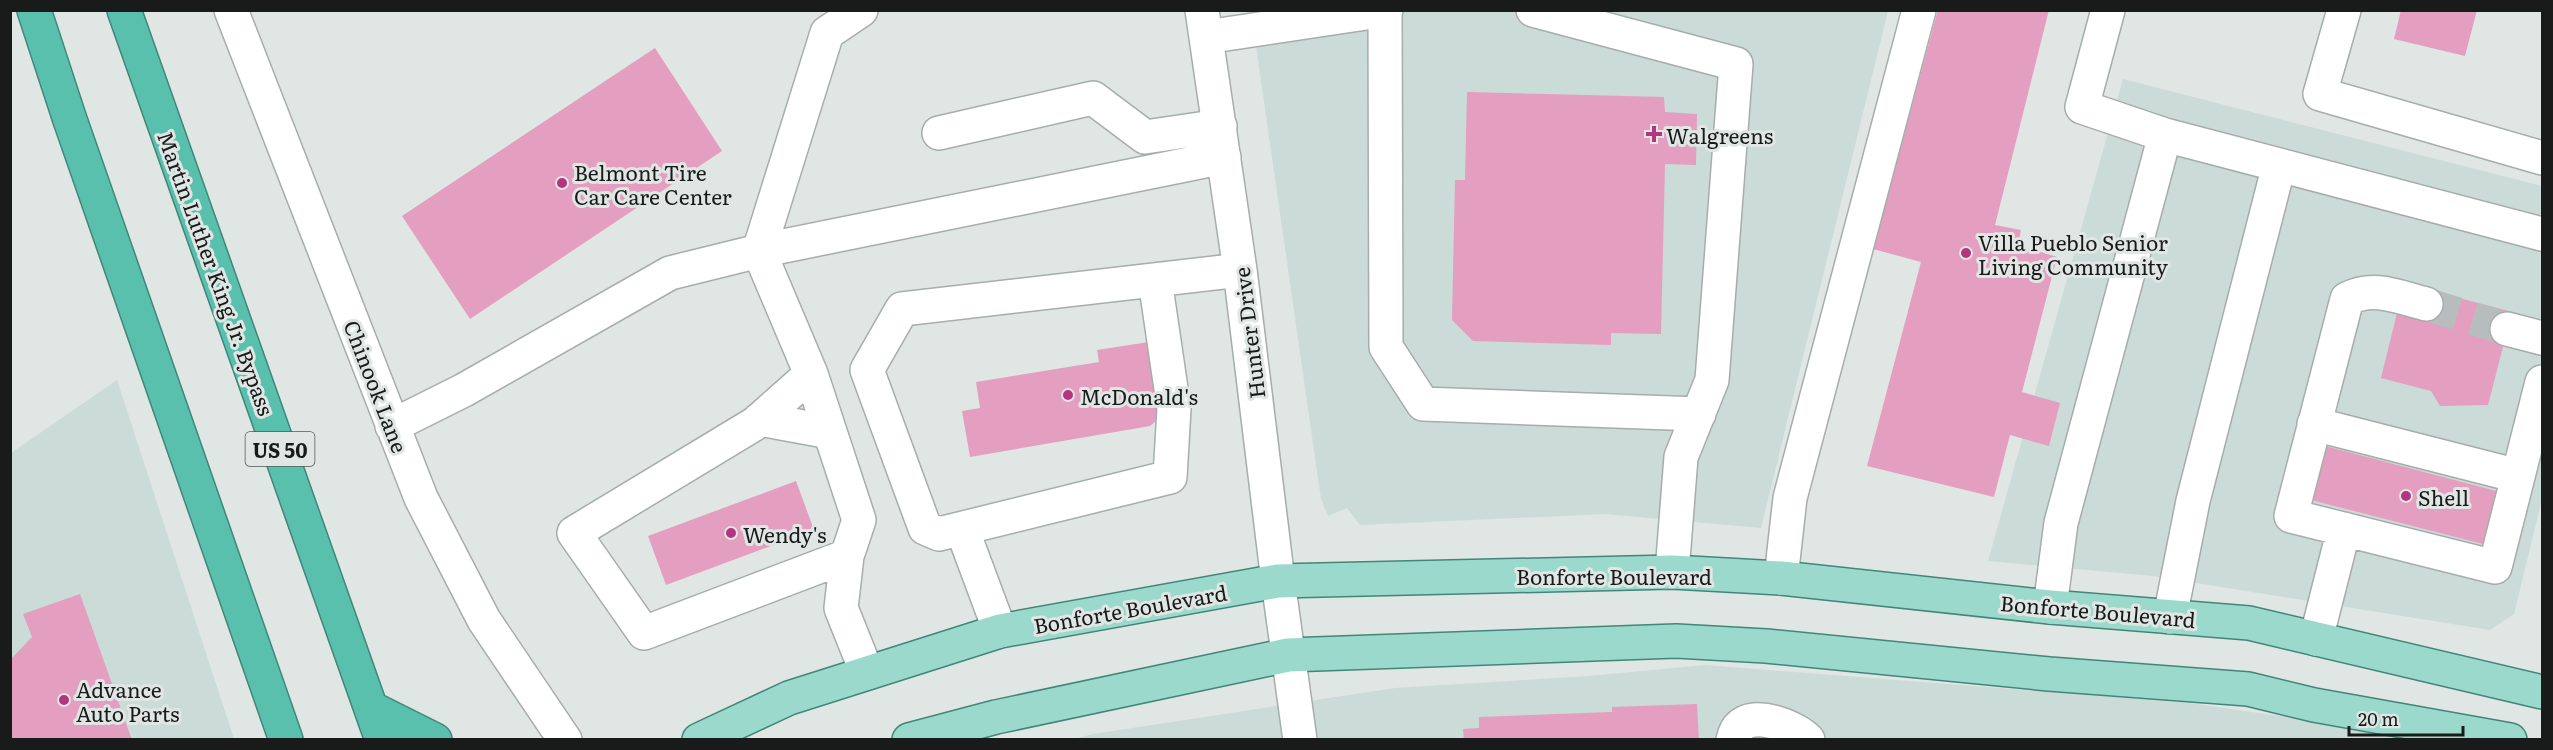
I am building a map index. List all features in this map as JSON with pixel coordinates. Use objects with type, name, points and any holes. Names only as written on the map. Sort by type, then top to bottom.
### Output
[{"type":"highway","points":[[34,10],[69,117],[286,740]]},
{"type":"highway","name":"Martin Luther King Jr. Bypass","points":[[124,10],[382,740]]},
{"type":"highway","points":[[371,708],[435,740]]},
{"type":"main road","name":"Bonforte Boulevard","points":[[699,740],[789,698],[937,653],[1000,631],[1278,581],[1672,572],[1781,578],[2050,607],[2249,623],[2542,692]]},
{"type":"main road","points":[[909,740],[996,717],[1288,655],[1676,641],[1766,646],[2049,674],[2248,689],[2314,705],[2510,740]]},
{"type":"street","name":"Chinook Lane","points":[[231,10],[421,498],[484,620],[565,740]]},
{"type":"street","points":[[861,10],[827,33],[759,250],[811,374],[859,520],[847,556],[842,608],[867,673]]},
{"type":"street","points":[[1533,10],[1736,64],[1712,380],[1681,457],[1672,572]]},
{"type":"street","points":[[1781,578],[1790,498],[1919,10]]},
{"type":"street","points":[[2108,10],[2082,107],[2165,135],[2542,234]]},
{"type":"street","points":[[2344,10],[2320,94],[2542,158]]},
{"type":"street","points":[[1204,24],[1385,11],[1386,347],[1423,404],[1699,414]]},
{"type":"street","name":"Hunter Drive","points":[[1204,24],[1240,270],[1300,740]]},
{"type":"street","points":[[939,133],[1094,98],[1145,137],[1222,142]]},
{"type":"street","points":[[2050,607],[2061,523],[2165,135]]},
{"type":"street","points":[[392,426],[464,390],[670,273],[759,250],[1222,142]]},
{"type":"street","points":[[2170,617],[2193,501],[2279,165]]},
{"type":"street","points":[[1155,280],[1174,409],[1170,477],[939,534],[926,528],[867,370],[902,309],[1240,270]]},
{"type":"street","points":[[2426,304],[2378,292],[2361,292],[2347,299],[2291,516],[2495,567],[2541,395]]},
{"type":"street","points":[[2507,328],[2542,338]]},
{"type":"street","points":[[811,374],[760,419],[574,533],[644,633],[847,556]]},
{"type":"street","points":[[760,419],[830,432]]},
{"type":"street","points":[[2314,424],[2518,476]]},
{"type":"street","points":[[962,529],[1000,631]]},
{"type":"street","points":[[2316,639],[2344,529]]},
{"type":"street","points":[[1733,740],[1739,727],[1749,721],[1787,725],[1809,740]]},
{"type":"shaded area","points":[[1251,11],[1888,11],[1761,528],[1605,514],[1360,525],[1347,508],[1328,516],[1321,499]]},
{"type":"shaded area","points":[[2123,79],[2542,186],[2542,499],[2514,614],[2490,630],[2153,576],[1988,561]]},
{"type":"shaded area","points":[[117,380],[234,739],[11,740],[11,453]]},
{"type":"shaded area","points":[[1705,665],[2190,703],[2314,721],[2403,739],[1070,740],[1093,734],[1395,688],[1589,676]]},
{"type":"building","name":"Villa Pueblo Senior Living Community","points":[[1938,10],[2049,10],[1995,225],[2021,230],[2018,245],[2057,257],[2022,392],[2060,403],[2049,446],[2010,435],[1994,497],[1867,466],[1921,262],[1873,249]]},
{"type":"building","points":[[2401,10],[2477,10],[2465,56],[2394,39]]},
{"type":"building","name":"Belmont Tire Car Care Center","points":[[655,48],[722,151],[470,319],[402,216]]},
{"type":"building","name":"Walgreens","points":[[1467,92],[1664,97],[1665,112],[1697,114],[1696,165],[1665,164],[1661,334],[1611,333],[1611,345],[1473,341],[1452,320],[1455,180],[1465,180]]},
{"type":"building","points":[[2429,290],[2512,312],[2488,405],[2440,406],[2431,391],[2381,378],[2397,313]]},
{"type":"building","name":"McDonald's","points":[[1149,342],[1159,415],[1150,426],[970,457],[962,411],[980,408],[976,382],[1099,362],[1097,350]]},
{"type":"building","name":"Shell","points":[[2325,446],[2500,492],[2487,545],[2311,500]]},
{"type":"building","name":"Wendy's","points":[[796,481],[814,530],[666,585],[648,536]]},
{"type":"building","name":"Advance Auto Parts","points":[[80,594],[132,740],[10,740],[10,660],[32,637],[23,614]]},
{"type":"building","points":[[1697,704],[1699,740],[1464,740],[1463,729],[1479,728],[1479,717],[1612,712],[1612,707]]},
{"type":"tunnel","points":[[2426,304],[2507,329]]},
{"type":"place","name":"Walgreens","points":[[1654,134]]},
{"type":"place","name":"Belmont Tire Car Care Center","points":[[562,183]]},
{"type":"place","name":"Villa Pueblo Senior Living Community","points":[[1966,253]]},
{"type":"place","name":"McDonald's","points":[[1068,395]]},
{"type":"place","name":"Shell","points":[[2406,496]]},
{"type":"place","name":"Wendy's","points":[[731,533]]},
{"type":"place","name":"Advance Auto Parts","points":[[64,700]]}]
